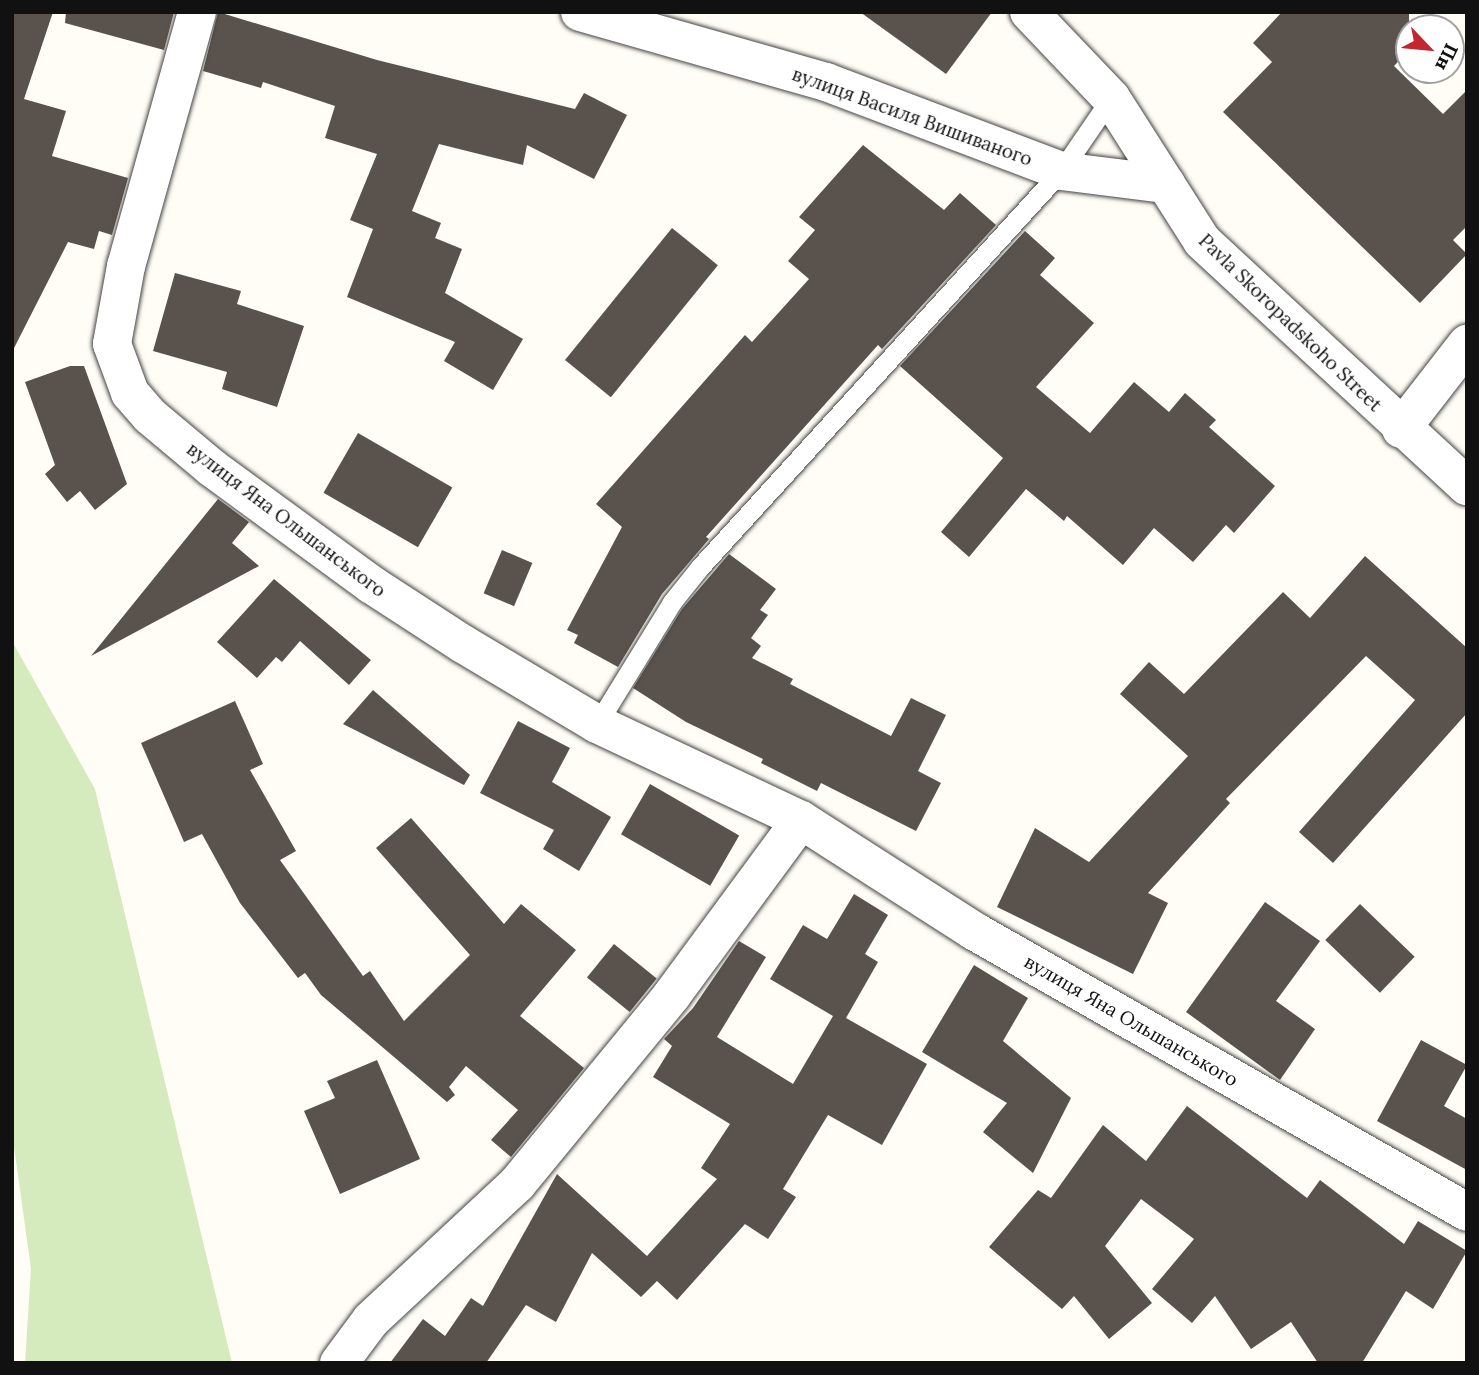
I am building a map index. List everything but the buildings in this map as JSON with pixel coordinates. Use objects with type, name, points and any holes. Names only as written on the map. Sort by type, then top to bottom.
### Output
[{"type":"street","name":"вулиця Яна Ольшанського","points":[[197,12],[116,309],[112,344],[130,393],[150,416],[212,468],[372,585],[597,724],[801,820],[974,931],[1467,1212]]},
{"type":"street","name":"вулиця Василя Вишиваного","points":[[579,12],[826,82],[1061,171],[1166,184]]},
{"type":"street","name":"Pavla Skoropadskoho Street","points":[[1029,12],[1111,98],[1202,241],[1401,429],[1467,486]]},
{"type":"street","points":[[1401,429],[1467,344]]},
{"type":"street","points":[[340,1363],[371,1320],[517,1184],[672,995],[801,820]]},
{"type":"lane","points":[[597,724],[672,602],[700,567],[1061,171],[1111,98]]},
{"type":"green space","points":[[12,641],[95,789],[232,1363],[25,1363],[31,1269],[12,1132]]}]
